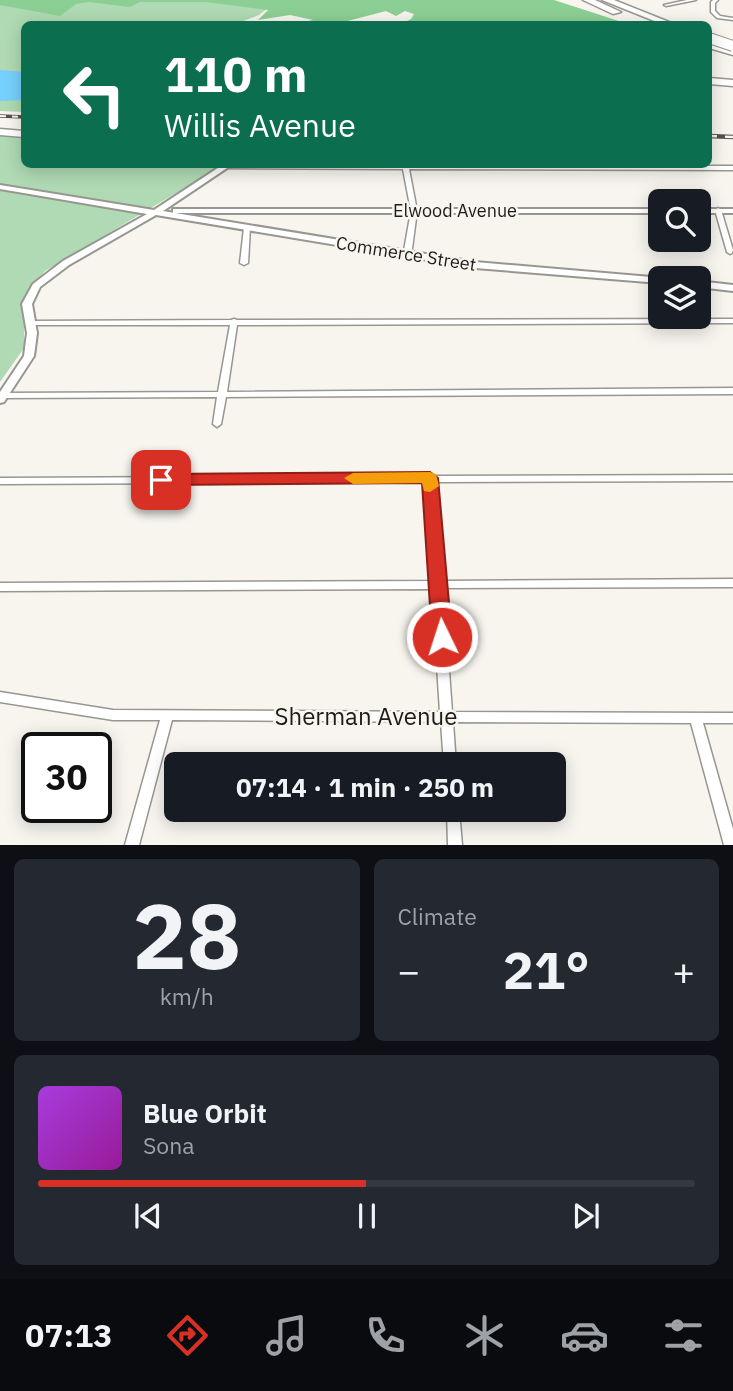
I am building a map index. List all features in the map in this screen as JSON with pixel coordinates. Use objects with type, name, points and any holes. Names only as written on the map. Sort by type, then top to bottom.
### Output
[{"type":"highway","points":[[587,0],[641,21]]},
{"type":"highway","points":[[606,0],[661,21]]},
{"type":"highway","points":[[712,43],[733,43]]},
{"type":"highway","points":[[712,43],[733,52]]},
{"type":"highway","points":[[712,81],[733,83]]},
{"type":"highway","points":[[0,130],[21,132]]},
{"type":"street","points":[[666,5],[694,0]]},
{"type":"street","points":[[716,0],[713,2],[713,11],[719,17],[733,19]]},
{"type":"street","points":[[1,398],[29,356],[32,343],[27,304],[36,286],[48,275],[154,214],[225,168]]},
{"type":"street","points":[[406,168],[414,211],[407,256]]},
{"type":"street","points":[[712,168],[733,168]]},
{"type":"street","name":"Commerce Street","points":[[0,187],[407,256],[475,265],[648,279]]},
{"type":"street","name":"Elwood Avenue","points":[[250,212],[648,211]]},
{"type":"street","points":[[711,211],[733,211]]},
{"type":"street","points":[[718,211],[730,251]]},
{"type":"street","name":"Commerce Street","points":[[154,214],[250,212]]},
{"type":"street","points":[[244,262],[247,228]]},
{"type":"street","points":[[711,285],[733,288]]},
{"type":"street","points":[[218,424],[234,321]]},
{"type":"street","points":[[30,323],[733,321]]},
{"type":"street","points":[[1,398],[733,391]]},
{"type":"street","points":[[430,478],[449,752]]},
{"type":"street","points":[[0,481],[733,478]]},
{"type":"street","points":[[0,587],[733,583]]},
{"type":"street","name":"Sherman Avenue","points":[[0,697],[113,715],[733,718]]},
{"type":"street","points":[[132,845],[167,716]]},
{"type":"street","points":[[696,718],[731,845]]},
{"type":"street","points":[[454,822],[455,845]]},
{"type":"green space","points":[[0,0],[278,0],[259,15],[243,21],[21,21],[21,112],[0,111]]},
{"type":"green space","points":[[0,0],[554,0],[619,21],[407,21],[414,14],[405,11],[396,16],[386,11],[348,21],[308,21],[313,20],[290,15],[258,20],[268,10],[206,2],[140,2],[130,7],[88,2],[76,4],[60,16],[0,5]]},
{"type":"green space","points":[[0,136],[21,138],[21,168],[218,168],[45,271],[24,296],[24,348],[0,382]]},
{"type":"water","points":[[0,70],[21,72],[21,100],[0,101]]},
{"type":"railway","points":[[0,116],[21,117]]},
{"type":"railway","points":[[712,136],[733,137]]},
{"type":"slow traffic","points":[[353,478],[430,478],[430,486]]},
{"type":"route","points":[[161,480],[430,478],[442,637]]}]
